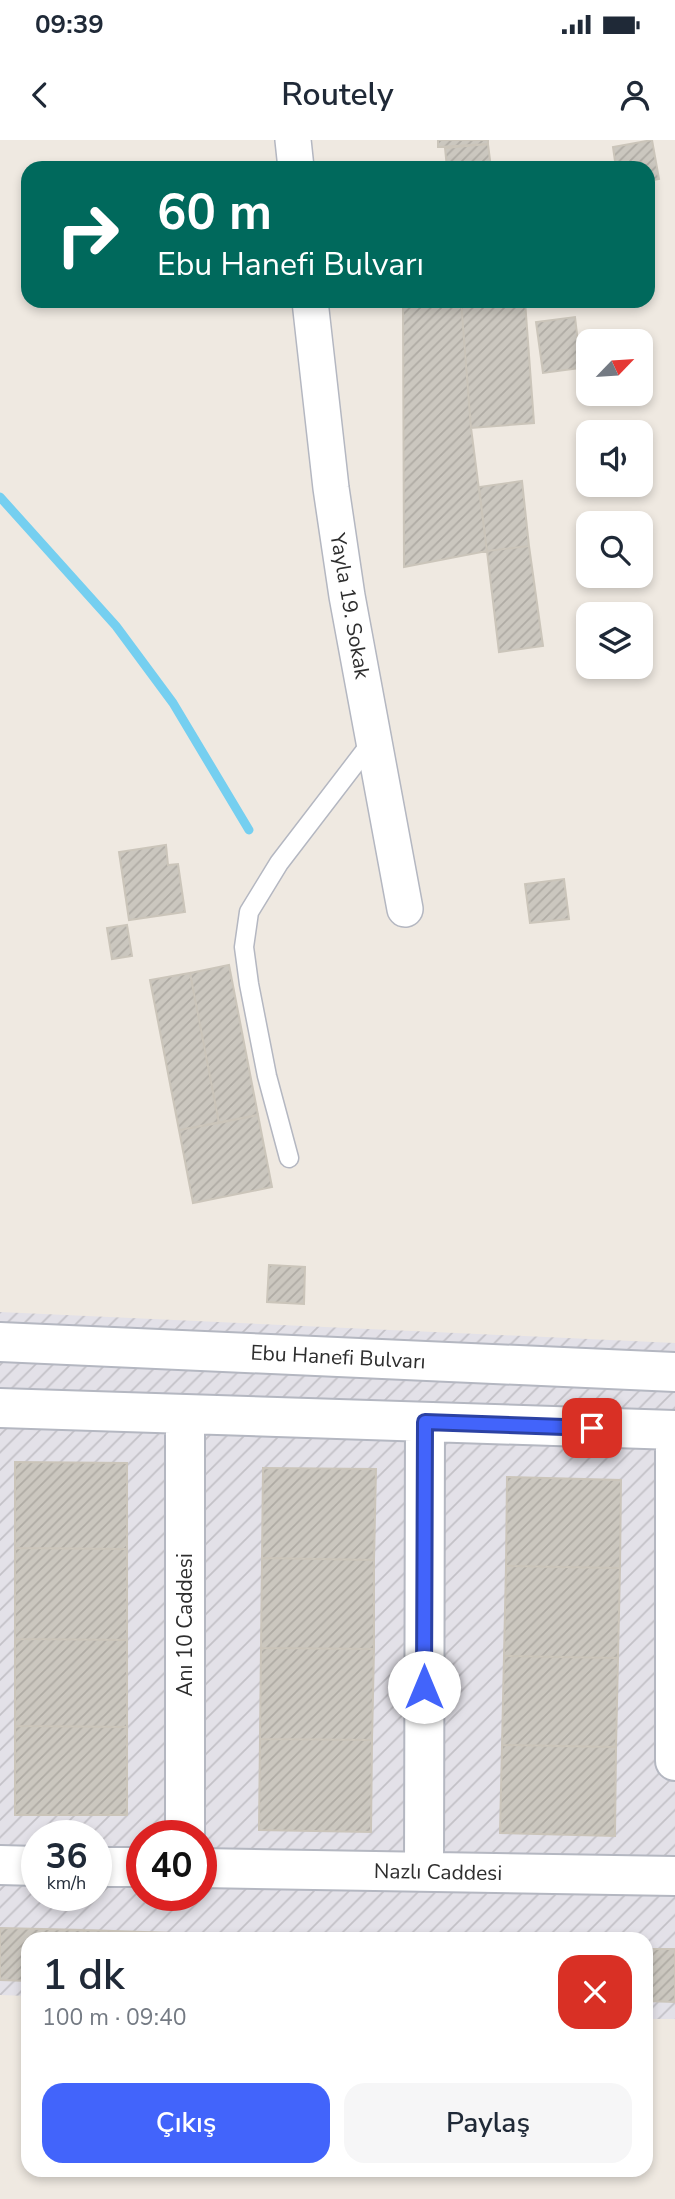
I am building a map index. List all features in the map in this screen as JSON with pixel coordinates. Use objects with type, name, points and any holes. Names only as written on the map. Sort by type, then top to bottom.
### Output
[{"type":"street","points":[[293,140],[295,161]]},
{"type":"street","name":"Yayla 19. Sokak","points":[[311,308],[331,488],[405,909]]},
{"type":"street","name":"Ebu Hanefi Bulvarı","points":[[0,1342],[675,1372]]},
{"type":"street","points":[[0,1408],[675,1430],[675,1761]]},
{"type":"street","name":"Anı 10 Caddesi","points":[[185,1414],[185,1820]]},
{"type":"street","points":[[424,1872],[425,1422]]},
{"type":"street","points":[[0,1865],[21,1866]]},
{"type":"street","name":"Nazlı Caddesi","points":[[217,1868],[675,1876]]},
{"type":"lane","points":[[289,1158],[267,1076],[249,984],[244,947],[249,912],[279,863],[374,739]]},
{"type":"shaded area","points":[[0,1312],[675,1343],[675,2019],[653,2019],[653,1932],[21,1932],[21,1996],[0,1995]]},
{"type":"building","points":[[438,140],[488,140],[488,144],[438,147]]},
{"type":"building","points":[[652,140],[659,179],[655,180],[655,161],[615,161],[613,147]]},
{"type":"building","points":[[488,144],[490,161],[446,161],[445,148]]},
{"type":"building","points":[[403,308],[462,308],[471,428],[487,551],[404,567]]},
{"type":"building","points":[[462,308],[526,308],[534,423],[471,428]]},
{"type":"building","points":[[575,317],[576,369],[543,373],[536,322]]},
{"type":"building","points":[[522,481],[529,546],[487,551],[479,487]]},
{"type":"building","points":[[529,546],[543,646],[499,652],[487,551]]},
{"type":"building","points":[[166,845],[168,865],[178,864],[185,912],[129,920],[119,852]]},
{"type":"building","points":[[564,879],[569,919],[530,923],[525,884]]},
{"type":"building","points":[[127,925],[132,956],[112,959],[107,928]]},
{"type":"building","points":[[229,965],[258,1115],[219,1123],[190,973]]},
{"type":"building","points":[[190,973],[219,1123],[179,1130],[150,980]]},
{"type":"building","points":[[258,1115],[272,1187],[193,1203],[179,1130]]},
{"type":"building","points":[[269,1265],[305,1267],[304,1304],[267,1302]]},
{"type":"building","points":[[15,1462],[127,1463],[127,1549],[15,1548]]},
{"type":"building","points":[[263,1468],[376,1469],[374,1560],[262,1558]]},
{"type":"building","points":[[507,1477],[621,1480],[620,1568],[506,1566]]},
{"type":"building","points":[[15,1548],[127,1549],[127,1640],[15,1639]]},
{"type":"building","points":[[262,1558],[374,1560],[374,1649],[261,1648]]},
{"type":"building","points":[[506,1566],[620,1568],[618,1658],[504,1656]]},
{"type":"building","points":[[15,1639],[127,1640],[127,1727],[15,1726]]},
{"type":"building","points":[[261,1648],[374,1649],[372,1740],[260,1739]]},
{"type":"building","points":[[504,1656],[618,1658],[616,1747],[502,1745]]},
{"type":"building","points":[[15,1726],[127,1727],[127,1815],[15,1815]]},
{"type":"building","points":[[260,1739],[372,1740],[371,1832],[259,1830]]},
{"type":"building","points":[[502,1745],[616,1747],[615,1836],[500,1833]]},
{"type":"building","points":[[0,1928],[84,1930],[21,1932],[21,1981],[0,1980]]},
{"type":"building","points":[[84,1930],[143,1932],[84,1932]]},
{"type":"building","points":[[653,1949],[675,1949],[675,2002],[653,2001]]},
{"type":"waterway","points":[[0,497],[116,626],[173,703],[249,830]]},
{"type":"route","points":[[424,1687],[425,1422],[592,1428]]}]
